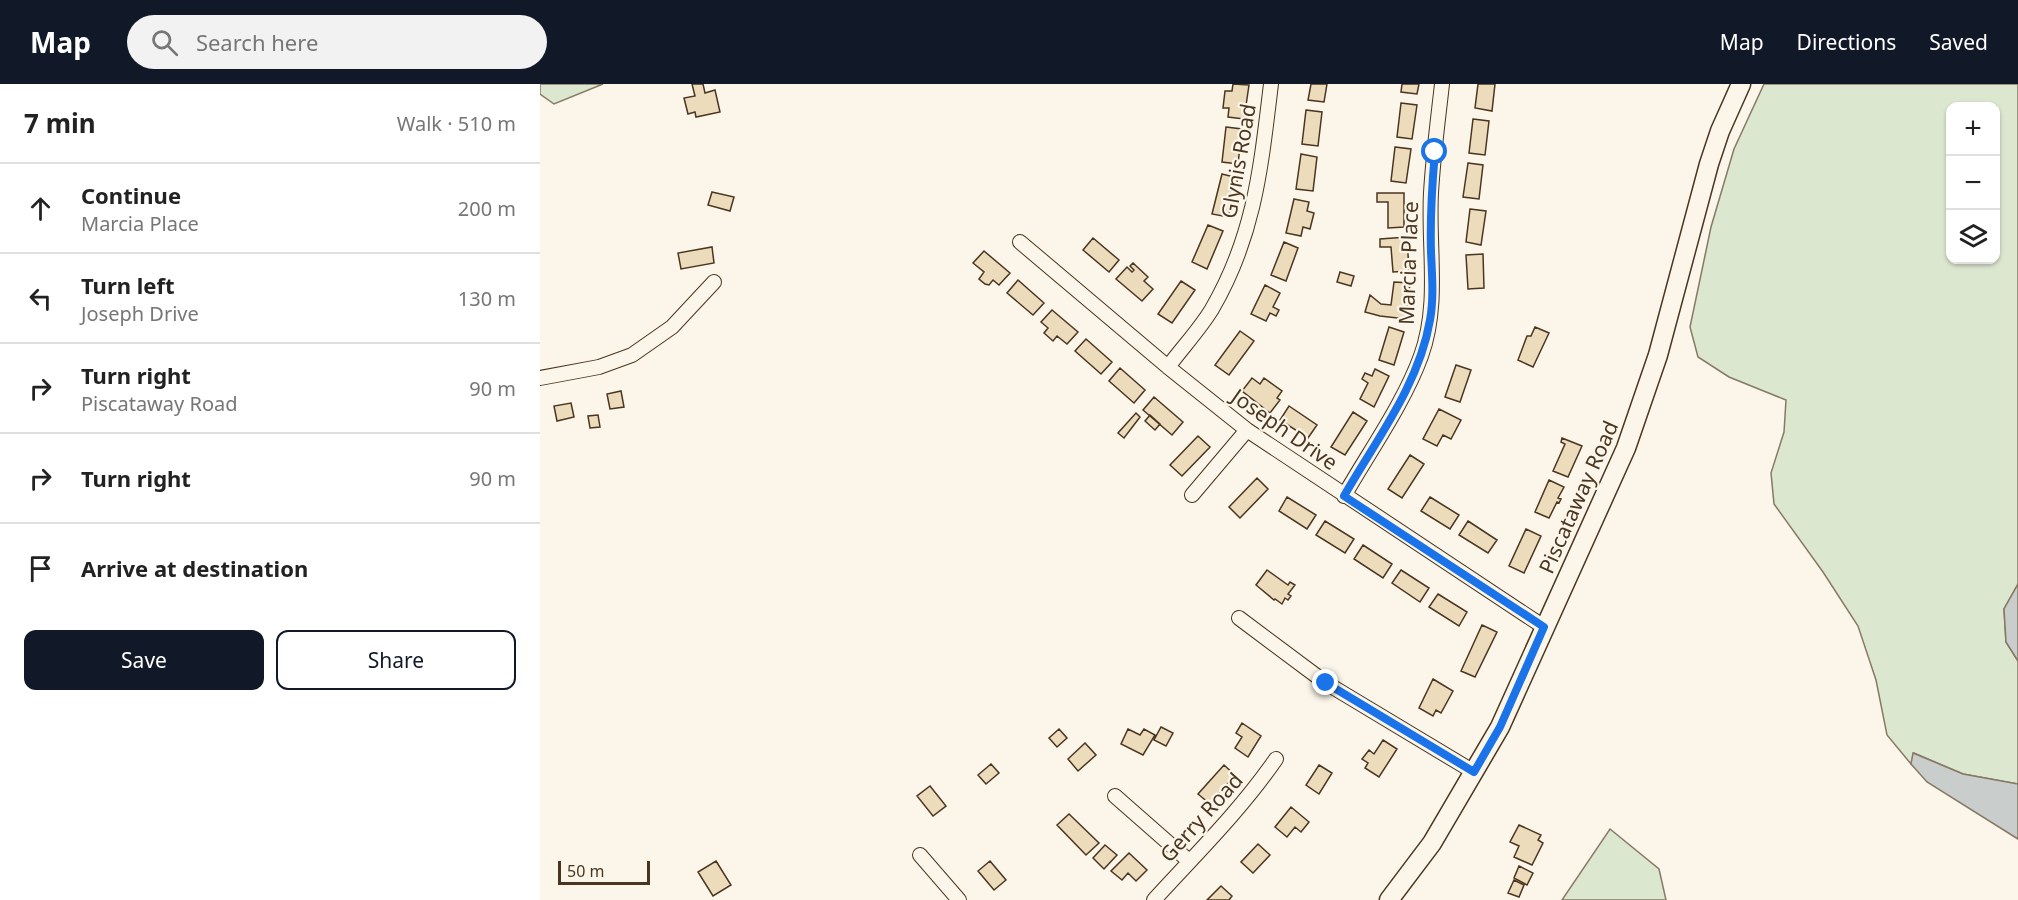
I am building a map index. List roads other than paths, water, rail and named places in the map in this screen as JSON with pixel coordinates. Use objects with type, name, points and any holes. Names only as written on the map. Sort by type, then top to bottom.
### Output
[{"type":"main road","name":"Piscataway Road","points":[[1389,900],[1432,843],[1500,727],[1630,438],[1658,354],[1709,164],[1720,130],[1741,84]]},
{"type":"street","name":"Glynis Road","points":[[1168,367],[1211,310],[1244,242],[1260,180],[1271,84]]},
{"type":"street","name":"Marcia Place","points":[[1344,496],[1410,384],[1422,354],[1431,319],[1431,194],[1442,84]]},
{"type":"street","name":"Joseph Drive","points":[[1020,242],[1246,430],[1544,627]]},
{"type":"street","points":[[540,378],[599,367],[632,355],[672,327],[714,282]]},
{"type":"street","points":[[1192,495],[1246,430]]},
{"type":"street","points":[[1239,618],[1326,683],[1474,772]]},
{"type":"street","name":"Gerry Road","points":[[1154,900],[1222,829],[1257,787],[1276,759]]},
{"type":"street","points":[[1115,796],[1189,861]]},
{"type":"street","points":[[920,855],[959,900]]}]
